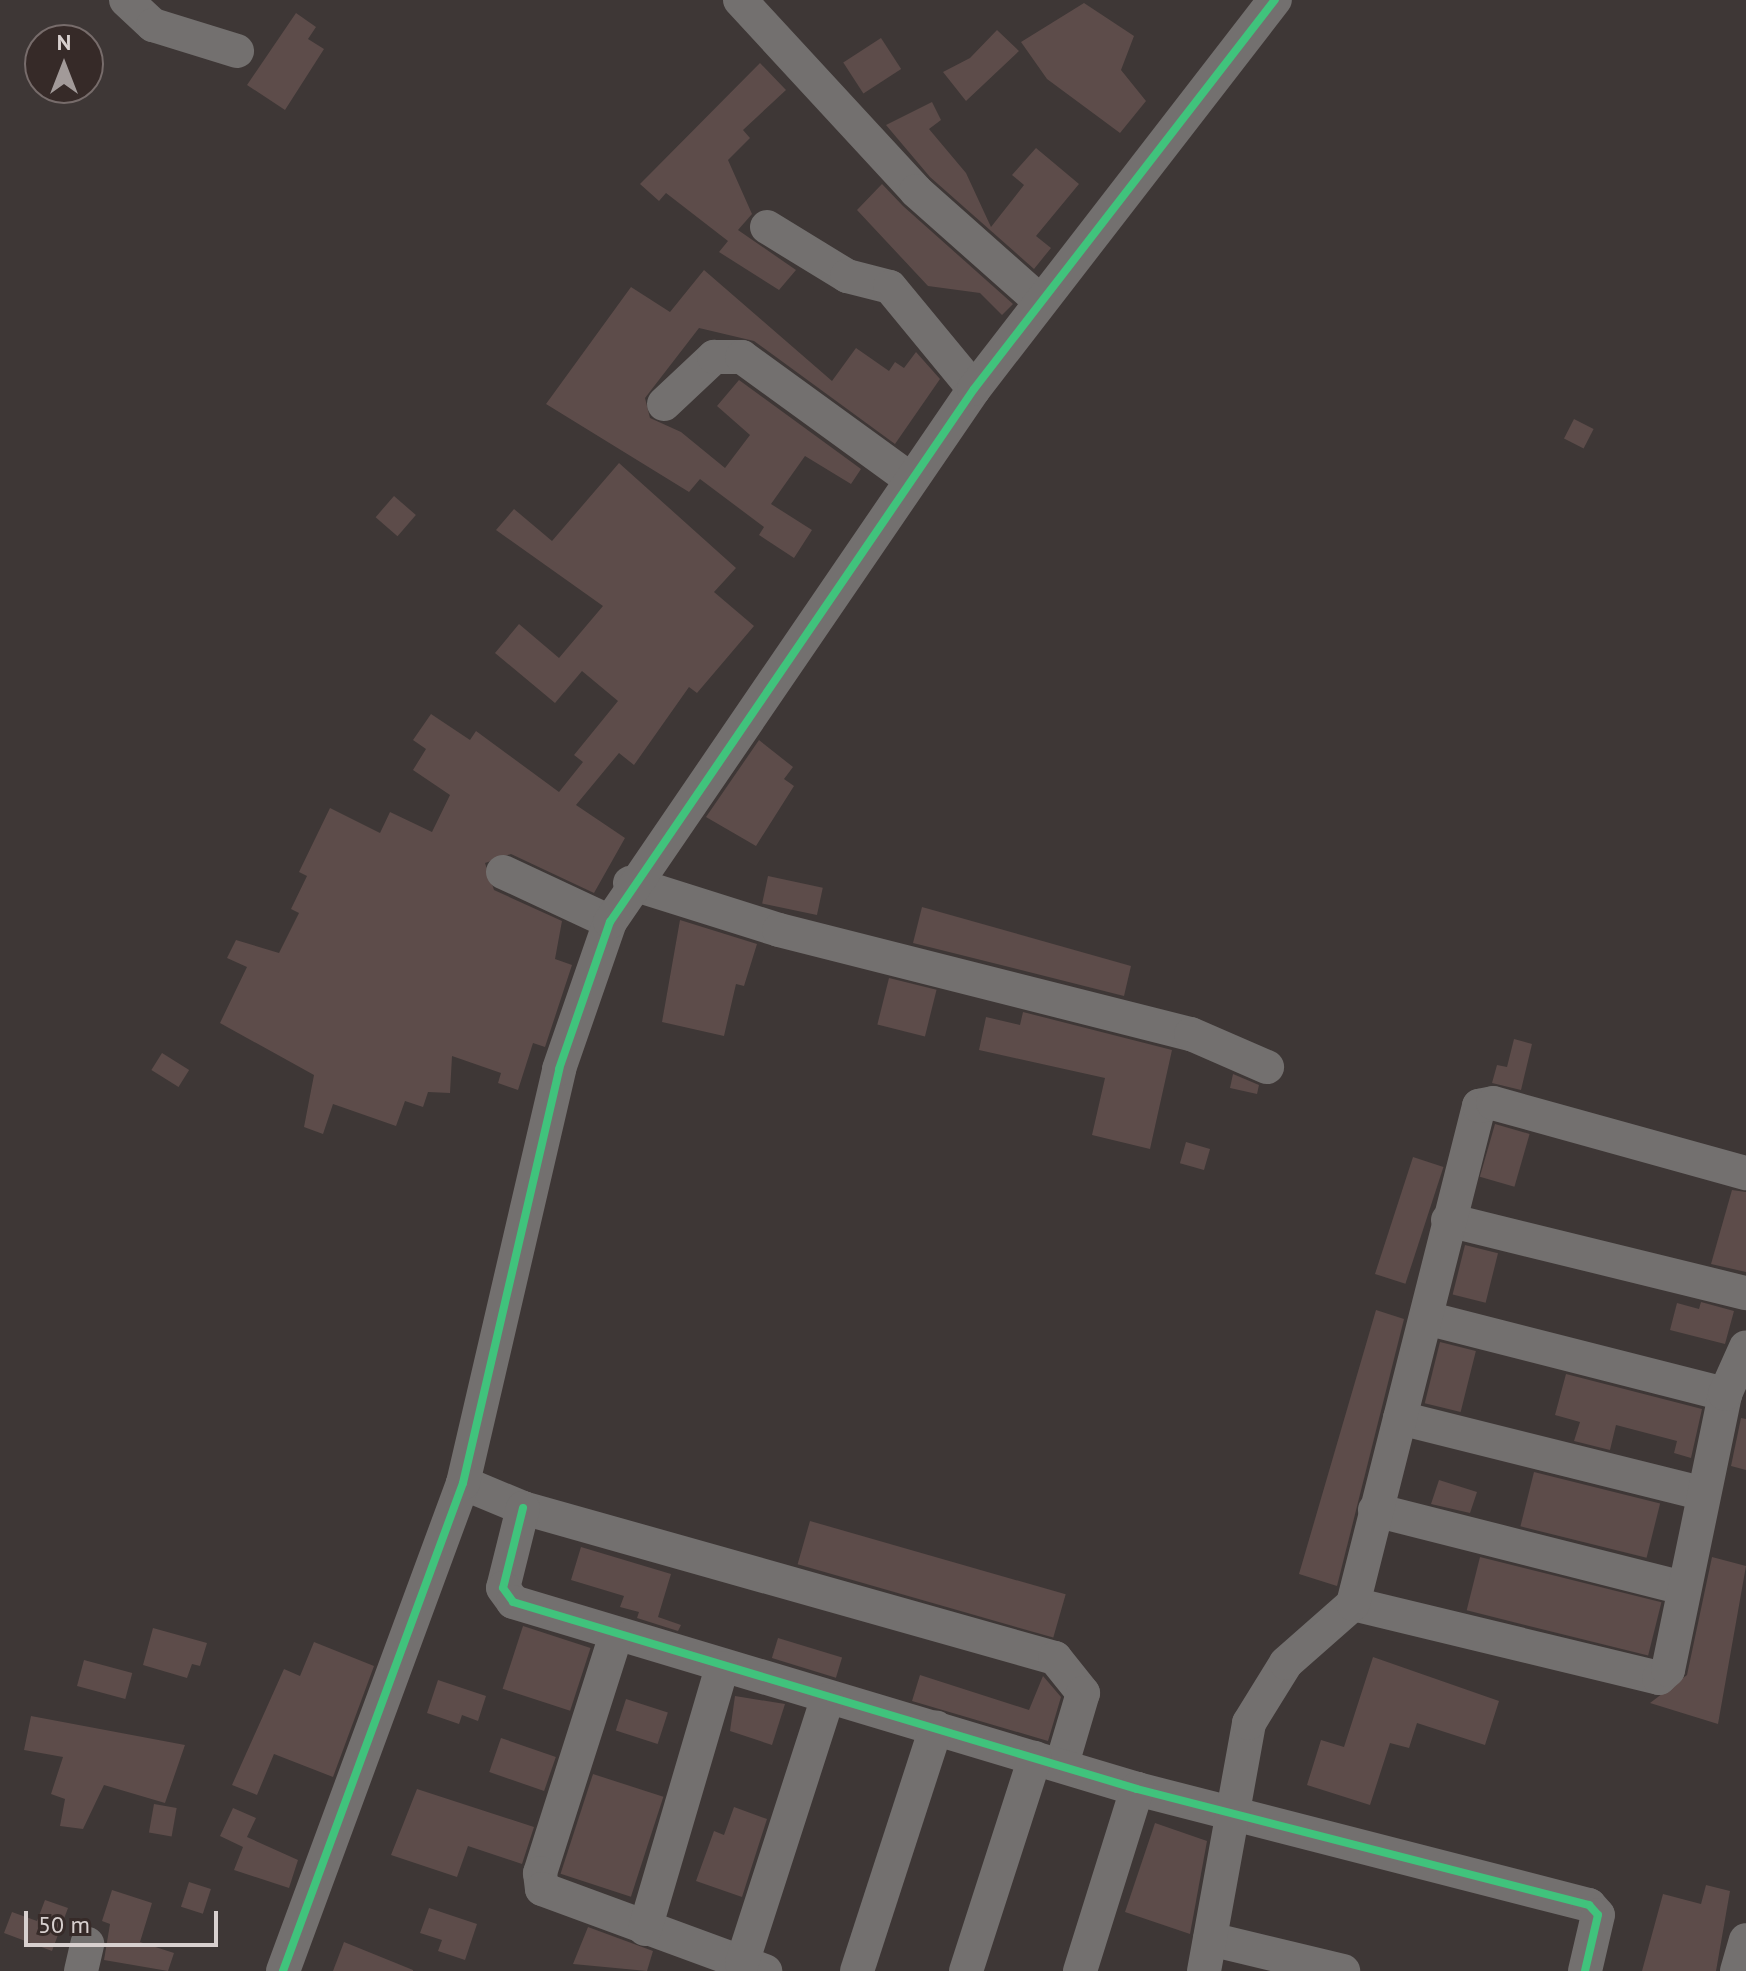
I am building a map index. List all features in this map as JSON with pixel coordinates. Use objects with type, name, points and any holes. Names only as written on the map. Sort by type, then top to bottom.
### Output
[{"type":"street","points":[[126,0],[153,25],[237,51]]},
{"type":"street","points":[[740,0],[781,39],[916,191],[1040,301]]},
{"type":"street","points":[[283,1971],[463,1483],[559,1069],[610,922],[630,883],[974,389],[1275,0]]},
{"type":"street","points":[[767,227],[847,276],[890,287],[974,389]]},
{"type":"street","points":[[664,404],[714,357],[742,357],[911,480]]},
{"type":"street","points":[[503,872],[610,922]]},
{"type":"street","points":[[630,883],[779,930],[1179,1030],[1267,1067]]},
{"type":"street","points":[[1343,1971],[1207,1955],[1235,1815],[1249,1723],[1265,1690],[1353,1604],[1448,1220],[1485,1102],[1746,1173]]},
{"type":"street","points":[[1448,1220],[1746,1293]]},
{"type":"street","points":[[1426,1318],[1725,1394]]},
{"type":"street","points":[[1353,1604],[1650,1680],[1668,1670],[1725,1394],[1746,1347]]},
{"type":"street","points":[[1400,1418],[1704,1494]]},
{"type":"street","points":[[463,1483],[523,1508],[1055,1658],[1083,1693],[1049,1761],[966,1971]]},
{"type":"street","points":[[523,1508],[505,1596],[615,1638],[827,1700],[936,1728],[1137,1789],[1589,1905],[1598,1915],[1585,1971]]},
{"type":"street","points":[[1375,1510],[1684,1588]]},
{"type":"street","points":[[615,1638],[540,1873],[550,1893],[754,1967],[827,1700]]},
{"type":"street","points":[[645,1929],[722,1668]]},
{"type":"street","points":[[857,1971],[936,1728]]},
{"type":"street","points":[[1080,1971],[1137,1789]]},
{"type":"street","points":[[1737,1971],[1746,1940]]},
{"type":"building","points":[[1084,3],[1134,36],[1121,70],[1146,101],[1120,133],[1047,79],[1021,42]]},
{"type":"building","points":[[296,13],[316,27],[308,39],[324,49],[285,110],[247,85]]},
{"type":"building","points":[[997,30],[1019,51],[966,101],[943,72],[970,58]]},
{"type":"building","points":[[881,38],[901,69],[863,94],[843,63]]},
{"type":"building","points":[[760,63],[786,90],[743,130],[750,138],[728,160],[752,214],[738,230],[796,270],[779,290],[719,252],[728,241],[666,193],[659,201],[640,184]]},
{"type":"building","points":[[932,102],[941,120],[929,129],[966,173],[991,227],[1024,185],[1012,175],[1036,148],[1079,184],[1036,236],[1051,248],[1034,269],[930,177],[886,125]]},
{"type":"building","points":[[882,184],[1013,304],[1002,315],[980,293],[928,286],[857,210]]},
{"type":"building","points":[[704,270],[832,381],[856,348],[889,371],[895,362],[904,368],[916,352],[940,379],[895,444],[754,341],[699,328],[645,398],[650,418],[681,432],[725,468],[750,435],[717,406],[739,380],[861,469],[851,484],[805,456],[771,504],[812,530],[794,558],[759,535],[764,527],[700,479],[689,492],[546,404],[631,287],[670,312]]},
{"type":"building","points":[[1574,419],[1594,429],[1584,449],[1564,439]]},
{"type":"building","points":[[619,463],[736,568],[714,592],[754,626],[697,693],[689,687],[634,765],[619,753],[576,805],[625,838],[594,893],[511,854],[485,863],[494,890],[562,921],[555,959],[572,965],[545,1047],[533,1043],[518,1090],[498,1083],[501,1073],[452,1056],[450,1093],[428,1092],[423,1107],[405,1101],[396,1126],[333,1104],[323,1134],[304,1127],[314,1075],[220,1023],[247,967],[227,958],[236,940],[279,953],[299,913],[291,909],[307,876],[299,872],[330,808],[380,833],[390,812],[432,832],[450,795],[413,770],[426,749],[413,740],[431,714],[470,740],[476,731],[559,792],[583,762],[574,755],[618,701],[582,671],[555,703],[495,653],[519,624],[559,658],[603,606],[496,530],[514,509],[552,541]]},
{"type":"building","points":[[394,496],[416,515],[398,536],[376,517]]},
{"type":"building","points":[[759,740],[793,767],[784,779],[794,786],[756,846],[706,817]]},
{"type":"building","points":[[768,876],[823,888],[817,915],[762,903]]},
{"type":"building","points":[[922,907],[1131,966],[1124,996],[913,943]]},
{"type":"building","points":[[680,920],[757,944],[744,986],[736,984],[724,1036],[662,1022]]},
{"type":"building","points":[[889,978],[937,990],[925,1036],[877,1025]]},
{"type":"building","points":[[1023,1012],[1172,1050],[1150,1149],[1092,1135],[1105,1078],[979,1050],[986,1017],[1020,1025]]},
{"type":"building","points":[[1514,1039],[1532,1044],[1521,1090],[1492,1083],[1497,1065],[1507,1067]]},
{"type":"building","points":[[162,1053],[189,1070],[179,1087],[151,1070]]},
{"type":"building","points":[[1233,1074],[1259,1085],[1257,1094],[1230,1088]]},
{"type":"building","points":[[1495,1124],[1530,1134],[1514,1187],[1480,1177]]},
{"type":"building","points":[[1186,1142],[1210,1149],[1204,1170],[1180,1163]]},
{"type":"building","points":[[1413,1157],[1443,1167],[1405,1284],[1375,1274]]},
{"type":"building","points":[[1732,1190],[1746,1192],[1746,1272],[1711,1264]]},
{"type":"building","points":[[1465,1245],[1498,1253],[1486,1303],[1453,1294]]},
{"type":"building","points":[[1701,1302],[1734,1311],[1725,1344],[1670,1330],[1677,1303],[1699,1309]]},
{"type":"building","points":[[1376,1310],[1404,1319],[1337,1586],[1299,1574]]},
{"type":"building","points":[[1440,1342],[1476,1351],[1461,1412],[1425,1403]]},
{"type":"building","points":[[1566,1374],[1702,1409],[1691,1458],[1674,1453],[1677,1441],[1616,1425],[1610,1450],[1574,1441],[1580,1422],[1555,1415]]},
{"type":"building","points":[[1741,1418],[1746,1419],[1746,1470],[1731,1466]]},
{"type":"building","points":[[1534,1472],[1660,1503],[1647,1558],[1520,1526]]},
{"type":"building","points":[[1439,1480],[1477,1492],[1470,1513],[1431,1504]]},
{"type":"building","points":[[810,1521],[1066,1594],[1053,1638],[798,1564]]},
{"type":"building","points":[[581,1547],[671,1574],[658,1617],[681,1625],[678,1631],[637,1618],[639,1612],[620,1607],[624,1596],[571,1580]]},
{"type":"building","points":[[1480,1557],[1661,1602],[1648,1656],[1467,1610]]},
{"type":"building","points":[[1712,1557],[1746,1566],[1718,1724],[1650,1703],[1687,1675]]},
{"type":"building","points":[[523,1626],[591,1648],[570,1711],[503,1689]]},
{"type":"building","points":[[153,1628],[207,1643],[200,1666],[192,1664],[187,1678],[143,1665]]},
{"type":"building","points":[[778,1638],[842,1658],[836,1678],[772,1658]]},
{"type":"building","points":[[314,1642],[374,1666],[333,1777],[274,1754],[257,1795],[232,1785],[284,1669],[300,1676]]},
{"type":"building","points":[[1373,1657],[1499,1701],[1485,1745],[1417,1723],[1409,1748],[1390,1743],[1370,1805],[1307,1785],[1321,1740],[1344,1747]]},
{"type":"building","points":[[84,1660],[132,1673],[125,1699],[77,1686]]},
{"type":"building","points":[[920,1675],[1029,1710],[1043,1676],[1061,1697],[1048,1741],[912,1701]]},
{"type":"building","points":[[438,1680],[486,1696],[478,1721],[462,1715],[459,1724],[427,1713]]},
{"type":"building","points":[[735,1696],[785,1704],[772,1745],[730,1731]]},
{"type":"building","points":[[626,1699],[668,1713],[658,1744],[616,1730]]},
{"type":"building","points":[[31,1716],[185,1745],[165,1803],[104,1785],[83,1829],[60,1826],[65,1799],[51,1794],[63,1757],[24,1750]]},
{"type":"building","points":[[501,1738],[556,1757],[544,1791],[489,1772]]},
{"type":"building","points":[[593,1774],[663,1797],[631,1897],[561,1874]]},
{"type":"building","points":[[417,1789],[534,1827],[522,1864],[468,1846],[457,1877],[391,1855]]},
{"type":"building","points":[[154,1804],[177,1808],[172,1837],[149,1833]]},
{"type":"building","points":[[734,1807],[767,1819],[742,1897],[696,1881],[714,1831],[724,1835]]},
{"type":"building","points":[[233,1808],[256,1818],[247,1837],[298,1860],[289,1888],[234,1870],[243,1847],[220,1836]]},
{"type":"building","points":[[1155,1823],[1207,1841],[1190,1934],[1125,1912]]},
{"type":"building","points":[[189,1882],[211,1889],[203,1914],[181,1907]]},
{"type":"building","points":[[1706,1885],[1730,1891],[1716,1971],[1642,1971],[1663,1894],[1701,1904]]},
{"type":"building","points":[[112,1890],[152,1903],[140,1942],[174,1953],[168,1971],[104,1960],[110,1924],[102,1921]]},
{"type":"building","points":[[45,1900],[68,1908],[52,1951],[4,1933],[12,1912],[37,1921]]},
{"type":"building","points":[[429,1908],[477,1924],[465,1960],[438,1951],[442,1940],[420,1933]]},
{"type":"building","points":[[588,1927],[653,1951],[647,1971],[573,1964]]},
{"type":"building","points":[[344,1942],[413,1970],[413,1971],[333,1971]]},
{"type":"cycle path","points":[[283,1971],[463,1483],[559,1069],[610,922],[974,389],[1275,0]]},
{"type":"cycle path","points":[[523,1508],[503,1588],[513,1602],[1137,1789],[1589,1905],[1598,1915],[1585,1971]]}]
